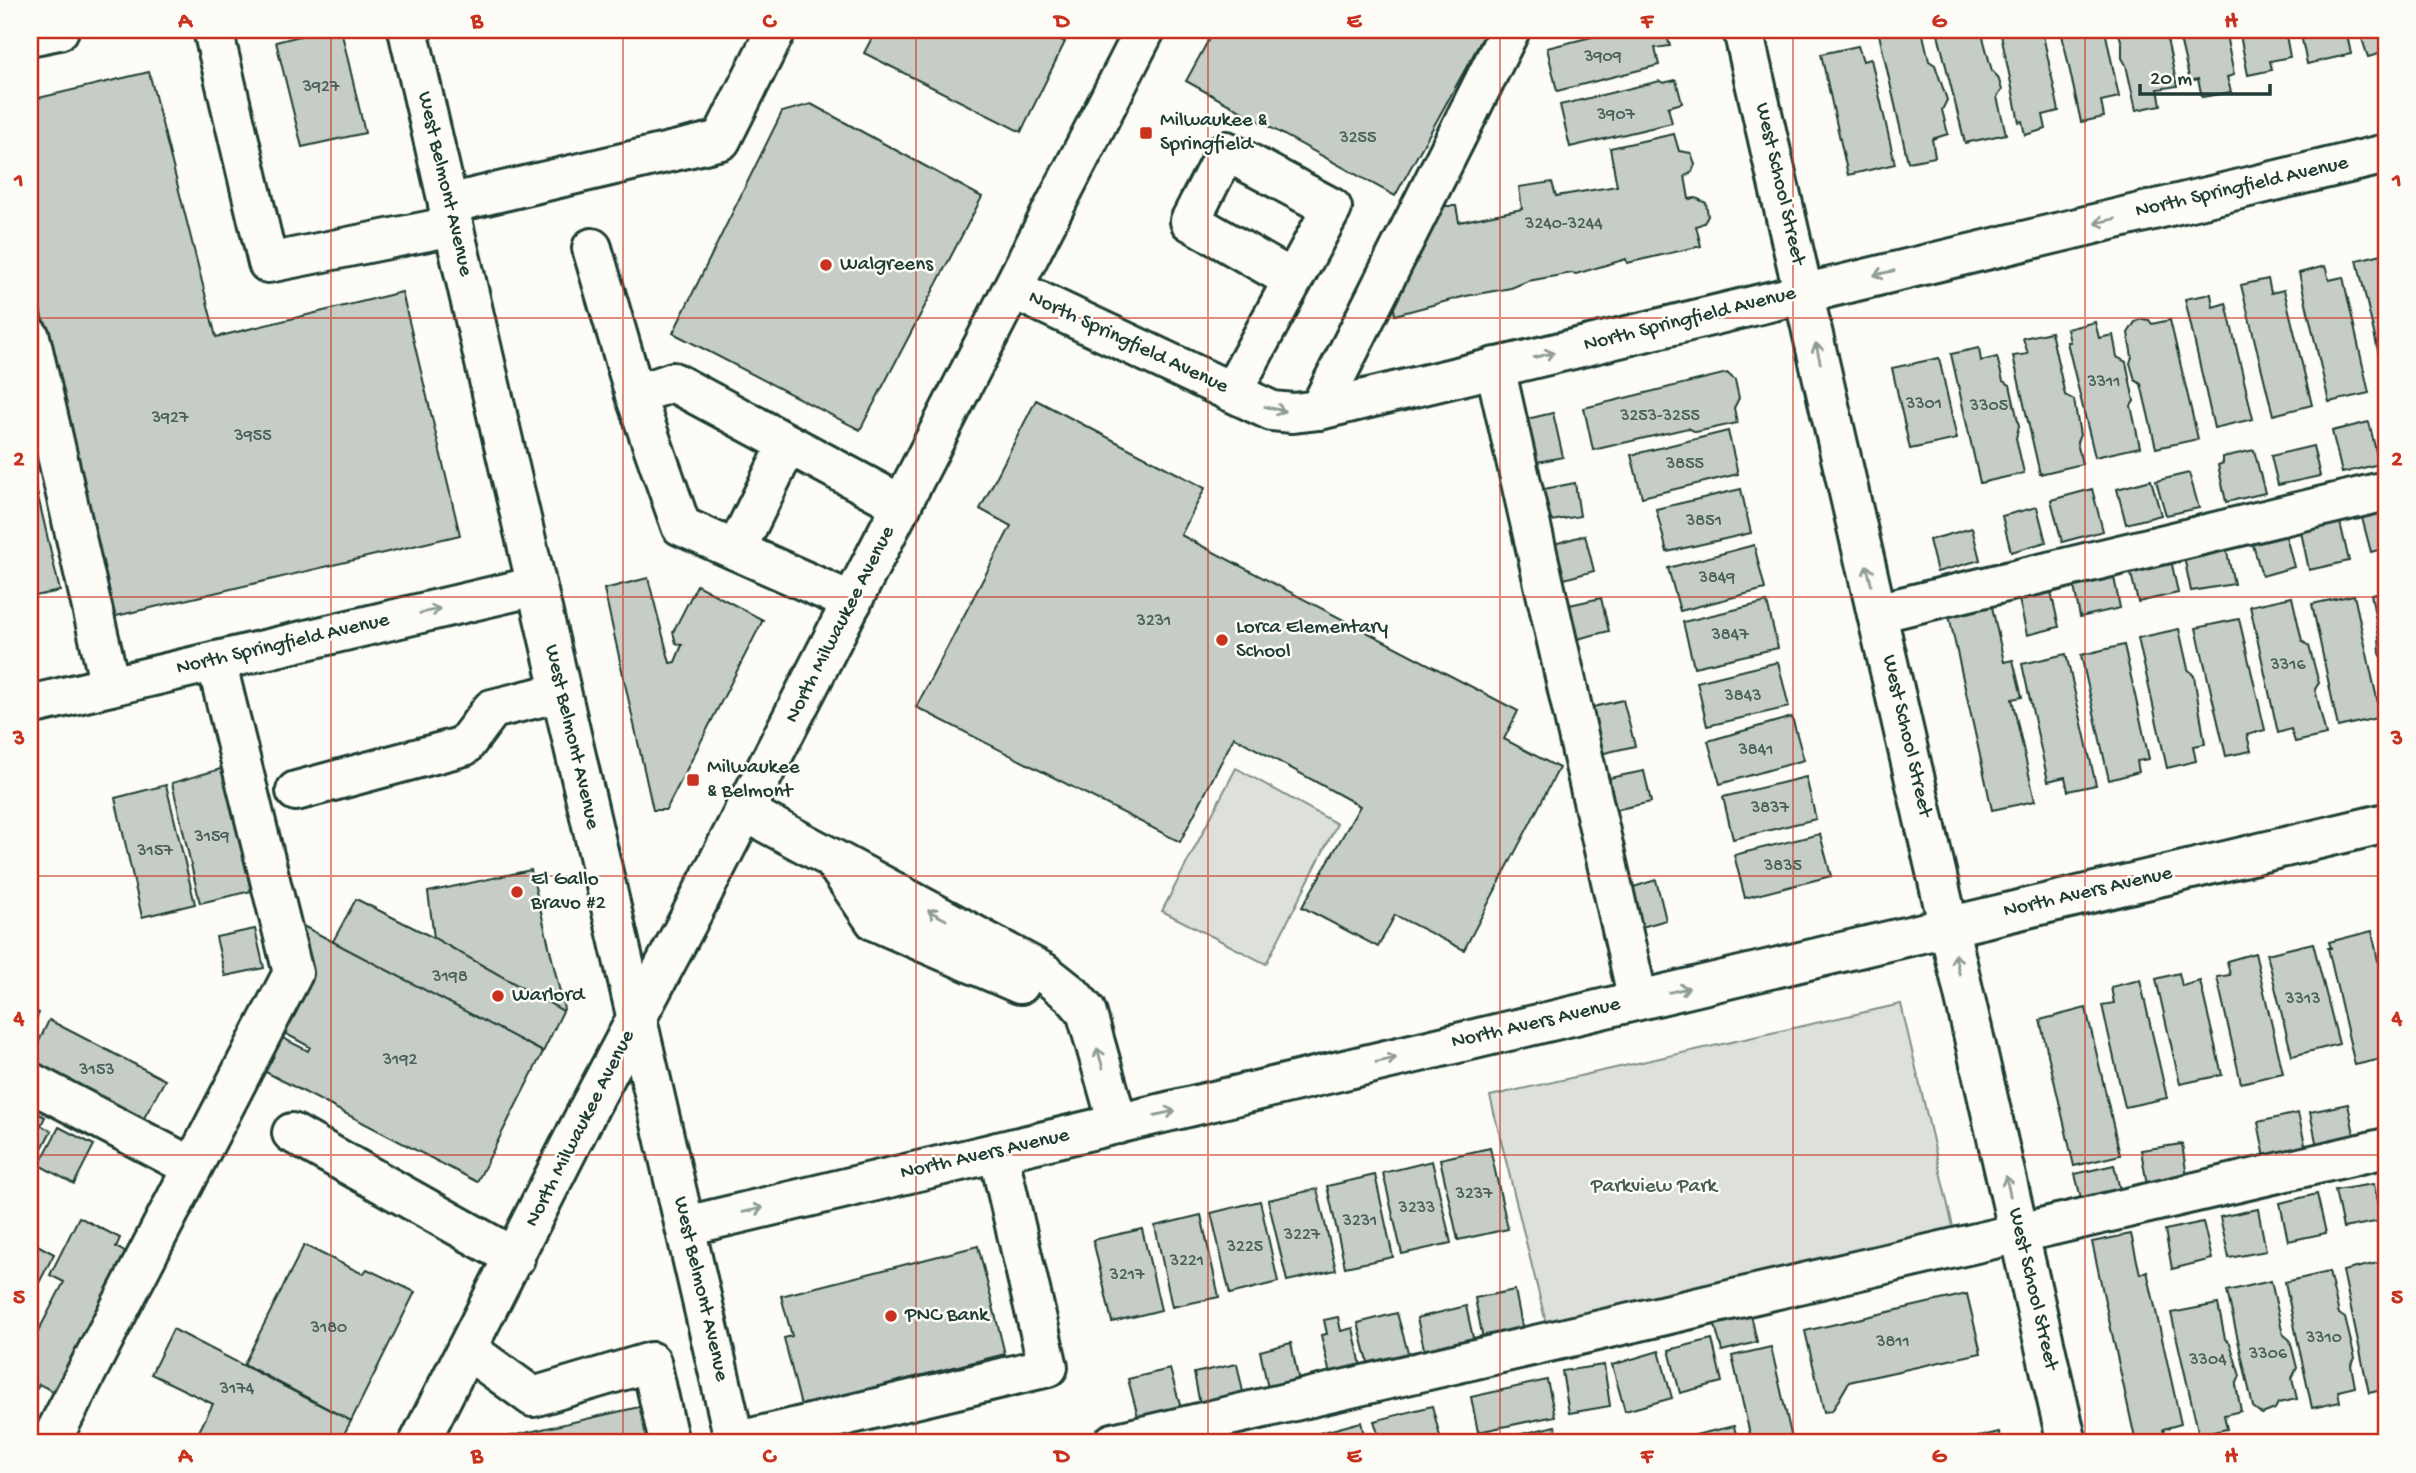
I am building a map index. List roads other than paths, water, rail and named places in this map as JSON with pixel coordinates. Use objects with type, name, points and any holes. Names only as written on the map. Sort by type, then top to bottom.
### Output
[{"type":"street","points":[[212,30],[268,263],[721,140],[776,30]]},
{"type":"street","name":"West Belmont Avenue","points":[[408,30],[735,1443]]},
{"type":"street","name":"North Milwaukee Avenue","points":[[419,1443],[1145,30]]},
{"type":"street","points":[[1319,410],[1510,30]]},
{"type":"street","name":"West School Street","points":[[1743,30],[2067,1443]]},
{"type":"street","name":"North Springfield Avenue","points":[[1013,289],[1272,411],[1293,413],[1319,410],[2386,154]]},
{"type":"street","points":[[593,248],[635,395],[681,526],[852,602]]},
{"type":"street","points":[[1232,392],[1293,280]]},
{"type":"street","points":[[32,358],[110,686]]},
{"type":"street","points":[[1495,367],[1638,1000]]},
{"type":"street","points":[[635,395],[673,382],[902,505]]},
{"type":"street","points":[[736,550],[788,444]]},
{"type":"street","points":[[1877,613],[2386,491]]},
{"type":"street","name":"North Springfield Avenue","points":[[30,705],[536,586]]},
{"type":"street","points":[[50,1443],[293,973],[216,661]]},
{"type":"street","points":[[296,790],[464,746],[492,709],[561,692]]},
{"type":"street","points":[[744,811],[1043,972],[1072,995],[1086,1012],[1118,1124]]},
{"type":"street","name":"North Avers Avenue","points":[[686,1226],[2386,822]]},
{"type":"street","points":[[30,1082],[192,1167]]},
{"type":"street","points":[[292,1133],[515,1258]]},
{"type":"street","points":[[1113,1443],[2386,1148]]},
{"type":"street","points":[[735,1443],[1048,1367],[998,1152]]},
{"type":"street","points":[[468,1350],[533,1398],[651,1362],[669,1443]]},
{"type":"place","name":"Milwaukee & Springfield","points":[[1146,133]]},
{"type":"place","name":"Walgreens","points":[[826,265]]},
{"type":"place","name":"Lorca Elementary School","points":[[1222,640]]},
{"type":"place","name":"Milwaukee & Belmont","points":[[693,780]]},
{"type":"place","name":"El Gallo Bravo #2","points":[[517,892]]},
{"type":"place","name":"Warlord","points":[[498,996]]},
{"type":"place","name":"PNC Bank","points":[[891,1316]]},
{"type":"park label","name":"Parkview Park","points":[[1654,1187]]}]
